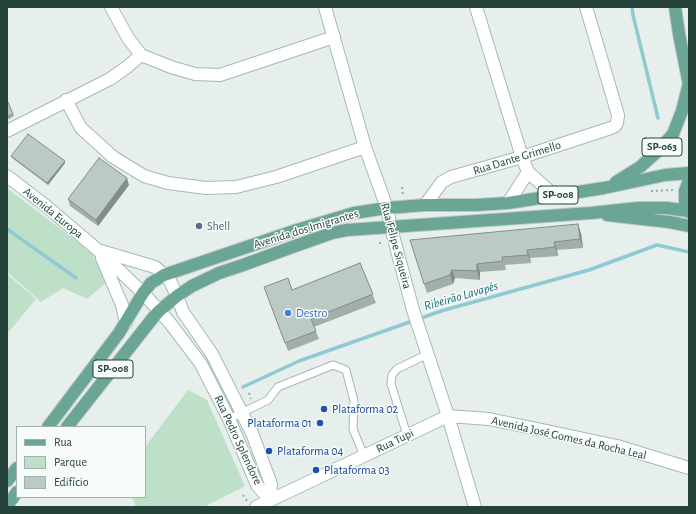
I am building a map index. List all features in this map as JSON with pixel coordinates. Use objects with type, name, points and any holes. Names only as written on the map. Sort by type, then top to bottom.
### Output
[{"type":"main road","name":"SP-063","points":[[604,188],[640,167],[662,147],[673,134],[682,111],[689,84],[675,7]]},
{"type":"main road","name":"Avenida dos Imigrantes","points":[[49,426],[126,323],[142,293],[151,283],[164,275],[298,230],[354,213],[387,208],[425,205],[476,205],[508,203],[604,188],[665,175],[689,173]]},
{"type":"main road","name":"SP-008","points":[[594,213],[638,208],[667,208],[689,211],[685,201],[685,191],[689,180]]},
{"type":"main road","name":"Avenida dos Imigrantes","points":[[68,426],[159,312],[192,286],[219,273],[332,233],[347,230],[594,213]]},
{"type":"main road","points":[[594,213],[642,220],[670,222],[689,226]]},
{"type":"main road","points":[[7,481],[16,469]]},
{"type":"main road","points":[[7,506],[16,493]]},
{"type":"street","points":[[111,7],[128,38],[141,55],[171,68],[195,74],[220,75],[334,37]]},
{"type":"street","name":"Rua Felipe Siqueira","points":[[325,7],[365,146],[387,208],[412,310],[448,416],[475,507]]},
{"type":"street","points":[[476,7],[522,157],[528,172],[555,196]]},
{"type":"street","name":"Rua Dante Grimello","points":[[425,205],[442,182],[451,178],[612,128],[618,123],[618,115],[586,7]]},
{"type":"street","points":[[7,132],[66,100],[110,79],[141,55]]},
{"type":"street","points":[[66,100],[81,128],[113,157],[144,176],[176,184],[206,188],[236,187],[276,177],[365,146]]},
{"type":"street","points":[[508,203],[528,172]]},
{"type":"street","name":"Avenida Europa","points":[[7,176],[100,251],[142,293]]},
{"type":"street","name":"Avenida Europa","points":[[100,251],[155,267],[164,275]]},
{"type":"street","name":"Avenida Europa","points":[[100,251],[122,305],[126,323]]},
{"type":"street","name":"Rua Pedro Splendore","points":[[164,275],[170,281],[178,296],[183,312],[212,354],[242,413],[272,484],[271,504]]},
{"type":"street","name":"Rua Pedro Splendore","points":[[142,293],[170,323],[201,364],[229,419],[258,485],[271,504]]},
{"type":"street","name":"Rua Tupi","points":[[256,507],[271,504],[364,456],[448,416]]},
{"type":"street","name":"Avenida José Gomes da Rocha Leal","points":[[448,416],[489,419],[617,446],[689,468]]},
{"type":"lane","points":[[407,435],[391,384],[392,375],[398,369],[428,354]]},
{"type":"lane","points":[[229,419],[268,400],[278,387],[333,365],[346,370],[354,401],[354,429],[364,456]]},
{"type":"green space","points":[[7,188],[92,253],[106,283],[87,299],[63,288],[41,302],[7,272]]},
{"type":"green space","points":[[7,274],[36,299],[7,334]]},
{"type":"green space","points":[[188,390],[207,400],[245,486],[204,507],[136,507],[132,498],[146,498],[146,446]]},
{"type":"building","points":[[7,100],[13,114],[7,117]]},
{"type":"building","points":[[28,134],[65,161],[47,183],[11,156]]},
{"type":"building","points":[[99,158],[127,178],[96,220],[68,199]]},
{"type":"building","points":[[578,224],[580,239],[554,242],[555,247],[527,250],[528,255],[502,257],[503,261],[477,264],[477,271],[452,270],[450,275],[424,284],[410,240]]},
{"type":"building","points":[[360,263],[373,294],[311,319],[316,331],[285,343],[264,287],[288,278],[292,290]]},
{"type":"waterway","points":[[632,7],[658,118]]},
{"type":"waterway","name":"Ribeirão Lavapés","points":[[7,229],[76,278]]},
{"type":"waterway","name":"Ribeirão Lavapés","points":[[243,387],[299,361],[441,311],[589,270],[657,245],[689,252]]},
{"type":"place","name":"Shell","points":[[199,226]]},
{"type":"place","name":"Destro","points":[[288,313]]},
{"type":"place","name":"Plataforma 02","points":[[324,409]]},
{"type":"place","name":"Plataforma 01","points":[[320,423]]},
{"type":"place","name":"Plataforma 04","points":[[269,451]]},
{"type":"place","name":"Plataforma 03","points":[[316,470]]}]
